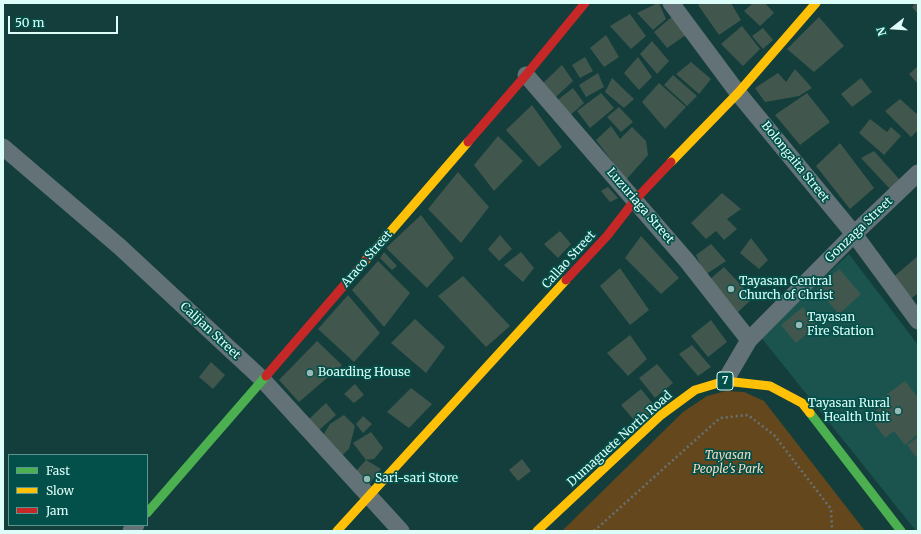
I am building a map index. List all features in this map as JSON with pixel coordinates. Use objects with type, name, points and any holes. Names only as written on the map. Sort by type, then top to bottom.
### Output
[{"type":"main road","name":"Araco Street","points":[[148,512],[526,75],[585,3]]},
{"type":"main road","name":"Callao Street","points":[[337,531],[607,236],[635,200],[738,93],[816,3]]},
{"type":"main road","name":"Dumaguete North Road","points":[[536,531],[661,415],[695,390],[725,381],[770,386],[802,403],[901,531]]},
{"type":"street","name":"Bolongaita Street","points":[[671,3],[738,93],[854,234],[918,321]]},
{"type":"street","name":"Luzuriaga Street","points":[[526,75],[687,261],[749,340]]},
{"type":"street","name":"Calijan Street","points":[[3,147],[120,247],[262,379],[401,531]]},
{"type":"street","name":"Gonzaga Street","points":[[725,381],[749,340],[854,234],[918,173]]},
{"type":"path","points":[[594,531],[720,418],[748,415],[774,435],[831,509],[832,531]]},
{"type":"shaded area","points":[[849,254],[918,345],[918,531],[916,531],[760,336]]},
{"type":"green space","name":"Tayasan People's Park","points":[[726,391],[744,392],[764,401],[865,531],[562,531],[683,412],[707,396]]},
{"type":"building","points":[[658,3],[666,19],[653,30],[637,13]]},
{"type":"building","points":[[701,3],[731,3],[741,20],[719,35],[698,5]]},
{"type":"building","points":[[753,3],[765,3],[774,13],[760,26],[744,11]]},
{"type":"building","points":[[918,3],[918,14],[912,7]]},
{"type":"building","points":[[630,14],[646,36],[631,49],[610,26]]},
{"type":"building","points":[[674,15],[686,35],[667,48],[654,32]]},
{"type":"building","points":[[819,17],[844,46],[814,72],[787,49]]},
{"type":"building","points":[[742,26],[760,49],[743,66],[721,44]]},
{"type":"building","points":[[763,28],[773,40],[763,49],[752,36]]},
{"type":"building","points":[[606,35],[619,57],[604,67],[590,48]]},
{"type":"building","points":[[652,41],[669,61],[657,74],[640,54]]},
{"type":"building","points":[[585,57],[593,71],[580,78],[572,65]]},
{"type":"building","points":[[638,57],[652,77],[639,90],[624,73]]},
{"type":"building","points":[[691,62],[711,79],[699,94],[676,74]]},
{"type":"building","points":[[562,65],[573,81],[556,97],[541,85]]},
{"type":"building","points":[[918,66],[918,84],[909,74]]},
{"type":"building","points":[[795,69],[812,88],[799,96],[765,102],[755,88],[778,73],[786,82]]},
{"type":"building","points":[[598,73],[604,87],[586,97],[579,85]]},
{"type":"building","points":[[673,75],[697,96],[687,106],[664,85]]},
{"type":"building","points":[[612,78],[634,99],[624,108],[605,92]]},
{"type":"building","points":[[861,78],[872,92],[852,107],[841,94]]},
{"type":"building","points":[[659,83],[686,107],[665,129],[642,102]]},
{"type":"building","points":[[573,88],[584,103],[568,117],[555,102]]},
{"type":"building","points":[[601,93],[614,108],[590,128],[577,111]]},
{"type":"building","points":[[807,93],[830,122],[800,145],[775,115]]},
{"type":"building","points":[[900,99],[918,115],[918,130],[911,137],[885,111]]},
{"type":"building","points":[[532,105],[562,147],[539,167],[506,130]]},
{"type":"building","points":[[619,107],[633,122],[621,132],[607,117]]},
{"type":"building","points":[[870,119],[887,132],[891,127],[901,136],[884,155],[859,133]]},
{"type":"building","points":[[611,126],[620,139],[632,127],[646,141],[648,155],[626,180],[596,140]]},
{"type":"building","points":[[498,136],[523,161],[494,191],[474,165]]},
{"type":"building","points":[[840,143],[874,188],[850,209],[816,166]]},
{"type":"building","points":[[874,151],[900,180],[890,189],[861,158]]},
{"type":"building","points":[[458,172],[489,207],[461,243],[428,209]]},
{"type":"building","points":[[608,187],[618,198],[610,202],[601,191]]},
{"type":"building","points":[[722,193],[741,209],[727,219],[737,229],[724,240],[716,231],[706,239],[691,223]]},
{"type":"building","points":[[421,215],[454,258],[427,288],[386,248]]},
{"type":"building","points":[[560,231],[571,244],[558,258],[544,244]]},
{"type":"building","points":[[500,235],[512,249],[499,261],[488,249]]},
{"type":"building","points":[[641,236],[679,278],[661,294],[625,258]]},
{"type":"building","points":[[751,238],[768,260],[759,269],[740,253]]},
{"type":"building","points":[[711,244],[726,261],[705,275],[696,255]]},
{"type":"building","points":[[384,252],[397,266],[392,270],[380,258]]},
{"type":"building","points":[[521,252],[534,268],[523,282],[504,265]]},
{"type":"building","points":[[918,256],[918,293],[907,302],[891,279]]},
{"type":"building","points":[[378,261],[410,293],[384,327],[352,290]]},
{"type":"building","name":"Tayasan Central Church of Christ","points":[[724,267],[753,298],[738,312],[709,280]]},
{"type":"building","points":[[620,268],[649,310],[630,325],[600,286]]},
{"type":"building","points":[[839,269],[861,294],[839,314],[817,289]]},
{"type":"building","points":[[463,276],[510,326],[486,347],[438,296]]},
{"type":"building","points":[[348,295],[380,333],[354,362],[318,329]]},
{"type":"building","name":"Tayasan Fire Station","points":[[803,307],[817,325],[796,343],[781,325]]},
{"type":"building","points":[[415,319],[445,347],[426,373],[391,343]]},
{"type":"building","points":[[711,320],[727,342],[708,357],[691,336]]},
{"type":"building","points":[[630,335],[647,359],[628,376],[607,353]]},
{"type":"building","name":"Boarding House","points":[[317,341],[342,365],[299,402],[279,380]]},
{"type":"building","points":[[692,345],[711,367],[698,376],[679,354]]},
{"type":"building","points":[[211,362],[225,375],[213,389],[199,377]]},
{"type":"building","points":[[657,364],[673,383],[655,398],[639,378]]},
{"type":"building","name":"Tayasan Rural Health Unit","points":[[905,381],[918,398],[918,425],[916,427],[918,429],[918,434],[905,445],[894,431],[885,438],[874,423],[882,416],[873,405]]},
{"type":"building","points":[[355,384],[364,395],[354,403],[344,394]]},
{"type":"building","points":[[411,388],[432,404],[409,428],[387,412]]},
{"type":"building","points":[[641,389],[658,410],[639,426],[621,405]]},
{"type":"building","points":[[326,403],[336,415],[318,431],[308,420]]},
{"type":"building","points":[[344,415],[355,426],[349,449],[339,458],[321,439],[330,424]]},
{"type":"building","points":[[363,416],[372,424],[363,433],[356,424]]},
{"type":"building","points":[[371,432],[383,448],[374,459],[366,460],[353,443]]},
{"type":"building","points":[[918,437],[918,456],[916,457],[907,445]]},
{"type":"building","points":[[522,459],[531,471],[518,481],[509,470]]},
{"type":"building","name":"Sari-sari Store","points":[[366,460],[381,469],[368,486],[355,472]]},
{"type":"traffic: fast","points":[[148,512],[266,376]]},
{"type":"traffic: fast","points":[[810,413],[901,531]]},
{"type":"traffic: slow","points":[[671,162],[738,93],[816,3]]},
{"type":"traffic: slow","points":[[365,261],[468,142]]},
{"type":"traffic: slow","points":[[337,531],[566,280]]},
{"type":"traffic: slow","points":[[537,531],[661,415],[695,390],[725,381],[770,386],[802,403],[810,413]]},
{"type":"traffic: jam","points":[[468,142],[526,75],[585,3]]},
{"type":"traffic: jam","points":[[566,280],[607,236],[635,200],[671,162]]},
{"type":"traffic: jam","points":[[266,376],[365,261]]},
{"type":"place","name":"Tayasan Central Church of Christ","points":[[731,289]]},
{"type":"place","name":"Tayasan Fire Station","points":[[799,325]]},
{"type":"place","name":"Boarding House","points":[[310,373]]},
{"type":"place","name":"Tayasan Rural Health Unit","points":[[898,411]]},
{"type":"place","name":"Sari-sari Store","points":[[367,479]]}]
